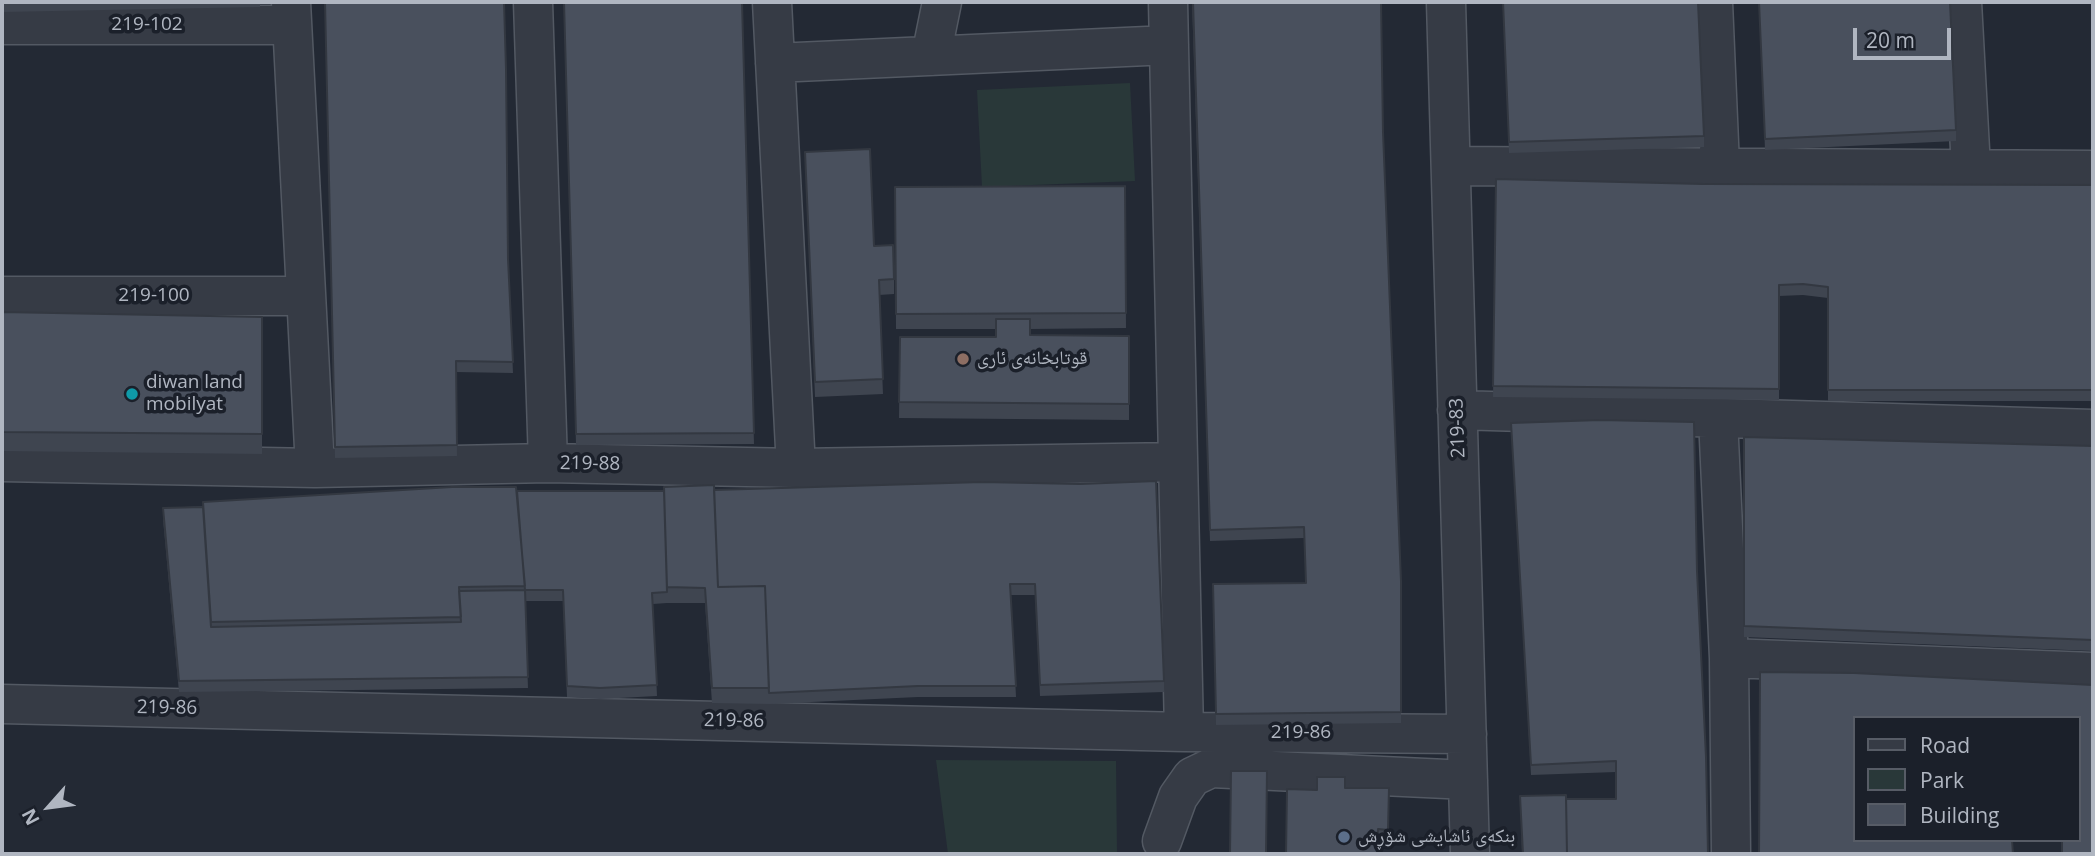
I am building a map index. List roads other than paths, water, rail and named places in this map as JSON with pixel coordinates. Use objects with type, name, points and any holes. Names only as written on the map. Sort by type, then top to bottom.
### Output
[{"type":"street","points":[[533,2],[548,463]]},
{"type":"street","points":[[772,2],[796,468]]},
{"type":"street","points":[[931,56],[942,2]]},
{"type":"street","points":[[1168,2],[1184,732]]},
{"type":"street","name":"219-83","points":[[1446,2],[1470,854]]},
{"type":"street","points":[[1713,2],[1720,166]]},
{"type":"street","points":[[1962,2],[1972,168]]},
{"type":"street","points":[[291,14],[315,468]]},
{"type":"street","name":"219-102","points":[[2,25],[291,14]]},
{"type":"street","points":[[775,63],[1169,46]]},
{"type":"street","points":[[1451,166],[2093,170]]},
{"type":"street","name":"219-100","points":[[2,296],[306,296]]},
{"type":"street","points":[[1457,410],[2093,429]]},
{"type":"street","points":[[1718,418],[1729,658],[1731,854]]},
{"type":"street","name":"219-88","points":[[2,462],[315,468],[548,463],[796,468],[1178,462]]},
{"type":"street","points":[[1729,658],[2093,672]]},
{"type":"street","name":"219-86","points":[[2,704],[1184,732],[1467,734]]},
{"type":"street","points":[[1162,841],[1178,797],[1192,777],[1211,768],[1468,780]]},
{"type":"place","name":"قوتابخانەی ئاری","points":[[963,359]]},
{"type":"place","name":"diwan land mobilyat","points":[[132,394]]},
{"type":"place","name":"بنکەی ئاشایشی شۆڕش","points":[[1344,837]]}]
